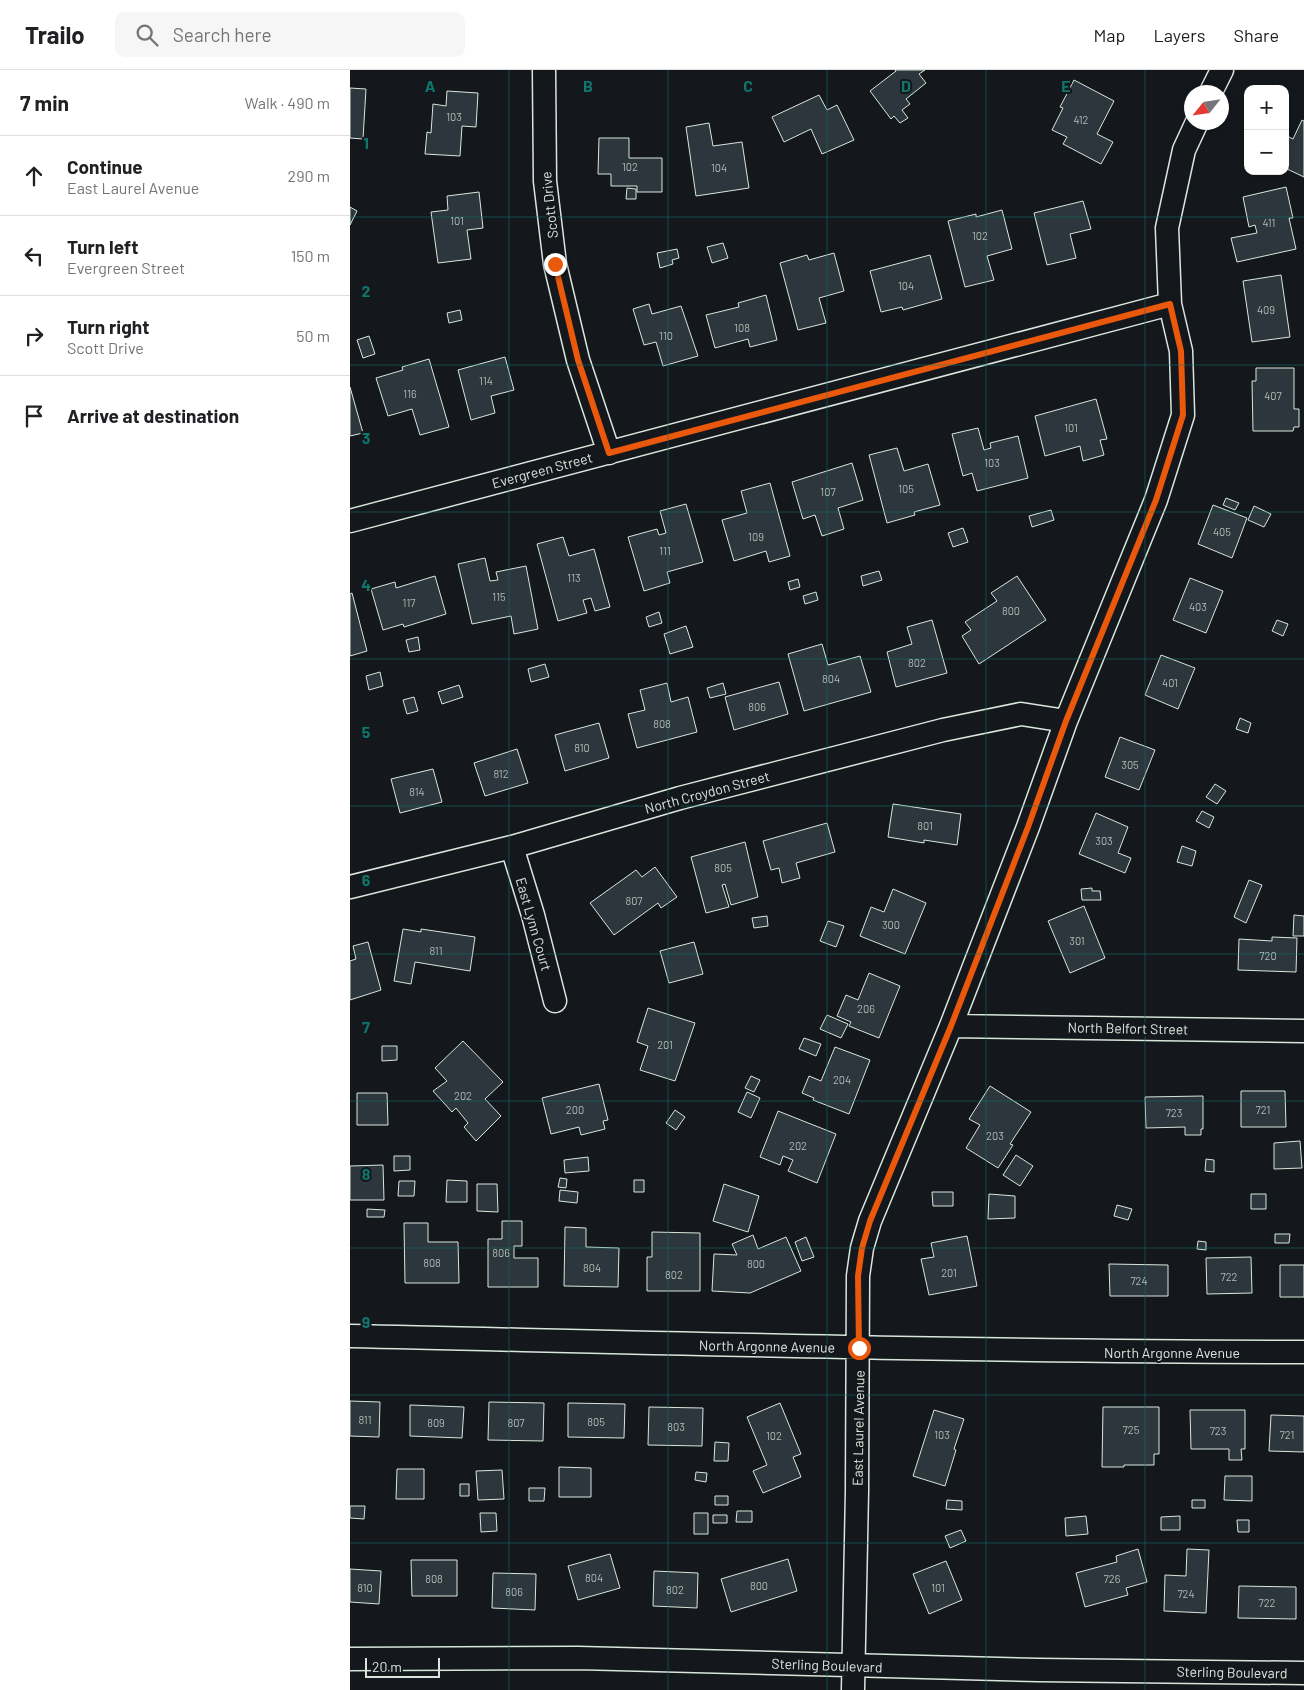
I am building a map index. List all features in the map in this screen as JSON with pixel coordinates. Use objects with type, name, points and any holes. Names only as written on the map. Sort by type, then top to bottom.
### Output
[{"type":"street","name":"Scott Drive","points":[[544,70],[545,181],[555,264],[578,360],[609,453]]},
{"type":"street","points":[[1214,85],[1222,70]]},
{"type":"street","name":"East Laurel Avenue","points":[[853,1690],[859,1348],[858,1276],[862,1248],[870,1221],[951,1026],[1066,721],[1156,500],[1183,415],[1181,351],[1170,304],[1167,228],[1184,150],[1193,130]]},
{"type":"street","name":"Evergreen Street","points":[[350,521],[1170,304]]},
{"type":"street","name":"North Croydon Street","points":[[350,887],[512,847],[680,798],[943,730],[1021,714],[1066,721]]},
{"type":"street","name":"East Lynn Court","points":[[512,847],[533,915],[555,1001]]},
{"type":"street","name":"North Belfort Street","points":[[951,1026],[1304,1031]]},
{"type":"street","name":"North Argonne Avenue","points":[[350,1336],[859,1348],[1304,1352]]},
{"type":"street","name":"Sterling Boulevard","points":[[350,1659],[578,1658],[1038,1670],[1304,1673]]},
{"type":"building","points":[[895,70],[925,70],[919,74],[926,83],[906,99],[910,104],[902,110],[908,118],[900,123],[894,116],[891,119],[870,91]]},
{"type":"building","points":[[1074,80],[1114,101],[1097,134],[1113,142],[1101,164],[1063,144],[1067,137],[1052,130],[1063,108],[1060,107]]},
{"type":"building","points":[[350,88],[366,89],[363,139],[350,138]]},
{"type":"building","points":[[447,91],[478,93],[476,127],[462,126],[460,156],[425,154],[427,132],[431,133],[433,104],[446,106]]},
{"type":"building","points":[[819,95],[827,110],[837,105],[854,140],[822,154],[811,129],[784,142],[772,117]]},
{"type":"building","points":[[1302,120],[1304,121],[1304,177],[1289,170],[1289,137],[1293,139]]},
{"type":"building","points":[[709,123],[713,146],[742,142],[749,188],[696,196],[686,127]]},
{"type":"building","points":[[599,138],[629,138],[629,158],[662,158],[662,192],[637,192],[637,186],[611,186],[611,174],[598,174]]},
{"type":"building","points":[[1286,187],[1293,218],[1289,218],[1296,249],[1237,262],[1231,238],[1257,233],[1255,225],[1249,227],[1243,197]]},
{"type":"building","points":[[627,188],[636,189],[636,199],[626,199]]},
{"type":"building","points":[[479,192],[483,228],[467,230],[471,259],[438,263],[431,212],[448,210],[447,196]]},
{"type":"building","points":[[1083,201],[1091,229],[1070,234],[1076,258],[1047,265],[1034,213]]},
{"type":"building","points":[[350,207],[357,211],[350,225]]},
{"type":"building","points":[[1002,210],[1012,249],[987,256],[994,280],[965,287],[948,221],[976,214],[976,217]]},
{"type":"building","points":[[723,243],[728,258],[712,263],[707,247]]},
{"type":"building","points":[[677,249],[679,258],[672,260],[673,264],[660,268],[657,253]]},
{"type":"building","points":[[834,253],[844,291],[819,298],[826,323],[798,330],[780,263],[807,255],[809,260]]},
{"type":"building","points":[[930,255],[942,299],[903,310],[902,307],[881,312],[870,271]]},
{"type":"building","points":[[1281,275],[1290,337],[1252,342],[1243,281]]},
{"type":"building","points":[[766,295],[777,340],[750,347],[748,339],[715,348],[706,315],[739,307],[738,303]]},
{"type":"building","points":[[649,304],[652,314],[681,306],[698,356],[663,366],[656,342],[644,345],[633,309]]},
{"type":"building","points":[[460,310],[462,320],[449,323],[447,313]]},
{"type":"building","points":[[369,336],[375,354],[363,358],[357,340]]},
{"type":"building","points":[[505,357],[514,390],[491,396],[495,413],[471,420],[458,370]]},
{"type":"building","points":[[429,359],[449,427],[420,435],[412,409],[388,416],[376,378],[403,370],[402,367]]},
{"type":"building","points":[[1256,368],[1294,368],[1294,409],[1299,409],[1299,427],[1294,427],[1293,431],[1253,431],[1252,381],[1256,381]]},
{"type":"building","points":[[350,387],[363,433],[350,436]]},
{"type":"building","points":[[1096,399],[1107,439],[1100,440],[1104,455],[1083,461],[1080,446],[1045,456],[1035,416]]},
{"type":"building","points":[[978,428],[984,450],[991,448],[990,443],[1018,436],[1028,478],[977,491],[972,473],[963,476],[952,434]]},
{"type":"building","points":[[897,448],[904,471],[928,464],[940,505],[914,512],[915,515],[887,523],[869,455]]},
{"type":"building","points":[[852,463],[863,500],[838,508],[844,529],[822,536],[815,515],[803,519],[792,482]]},
{"type":"building","points":[[770,483],[790,556],[769,562],[766,551],[734,561],[722,520],[747,513],[741,491]]},
{"type":"building","points":[[1226,498],[1239,503],[1235,510],[1223,505]]},
{"type":"building","points":[[686,504],[703,562],[667,572],[670,583],[644,591],[628,537],[657,529],[659,535],[666,533],[660,511]]},
{"type":"building","points":[[1213,505],[1247,518],[1232,558],[1198,544]]},
{"type":"building","points":[[1254,506],[1271,514],[1264,527],[1248,520]]},
{"type":"building","points":[[1051,510],[1054,520],[1032,527],[1029,516]]},
{"type":"building","points":[[963,528],[968,542],[953,547],[948,533]]},
{"type":"building","points":[[563,537],[569,556],[594,549],[610,607],[595,611],[591,598],[583,600],[587,613],[558,621],[537,544]]},
{"type":"building","points":[[485,558],[490,581],[498,580],[496,572],[526,566],[538,629],[514,634],[511,616],[472,624],[458,564]]},
{"type":"building","points":[[879,571],[882,580],[863,586],[861,576]]},
{"type":"building","points":[[435,576],[446,614],[404,627],[403,624],[383,630],[371,589],[395,582],[396,588]]},
{"type":"building","points":[[1017,576],[1046,620],[979,664],[962,636],[971,630],[965,622],[997,601],[991,593]]},
{"type":"building","points":[[1190,578],[1223,591],[1206,633],[1173,620]]},
{"type":"building","points":[[798,579],[800,587],[790,590],[788,582]]},
{"type":"building","points":[[816,592],[818,600],[805,604],[803,596]]},
{"type":"building","points":[[352,593],[367,651],[350,656],[350,594]]},
{"type":"building","points":[[659,612],[662,623],[649,627],[646,617]]},
{"type":"building","points":[[932,620],[947,673],[896,687],[887,652],[912,644],[907,627]]},
{"type":"building","points":[[1277,620],[1288,624],[1283,636],[1272,631]]},
{"type":"building","points":[[686,626],[693,647],[670,654],[664,634]]},
{"type":"building","points":[[418,637],[420,650],[409,652],[406,640]]},
{"type":"building","points":[[822,644],[828,665],[860,656],[871,692],[804,711],[788,654]]},
{"type":"building","points":[[1161,655],[1195,668],[1178,709],[1145,695]]},
{"type":"building","points":[[545,664],[549,677],[531,682],[528,669]]},
{"type":"building","points":[[380,672],[383,686],[369,690],[366,676]]},
{"type":"building","points":[[779,682],[788,714],[734,730],[725,697]]},
{"type":"building","points":[[667,683],[671,702],[688,697],[697,732],[637,748],[628,714],[645,710],[640,690]]},
{"type":"building","points":[[723,683],[726,694],[710,698],[707,688]]},
{"type":"building","points":[[459,685],[463,697],[442,704],[438,692]]},
{"type":"building","points":[[414,697],[418,711],[407,714],[403,700]]},
{"type":"building","points":[[1240,718],[1251,723],[1248,733],[1236,729]]},
{"type":"building","points":[[599,723],[609,758],[565,771],[555,735]]},
{"type":"building","points":[[1120,737],[1155,750],[1139,790],[1105,777]]},
{"type":"building","points":[[517,749],[528,783],[485,796],[474,763]]},
{"type":"building","points":[[433,769],[442,802],[400,813],[391,779]]},
{"type":"building","points":[[1215,784],[1226,791],[1217,804],[1206,797]]},
{"type":"building","points":[[893,804],[961,814],[957,845],[924,840],[924,843],[888,837]]},
{"type":"building","points":[[1202,811],[1214,817],[1209,828],[1196,821]]},
{"type":"building","points":[[1096,813],[1128,827],[1118,853],[1131,858],[1125,873],[1079,854]]},
{"type":"building","points":[[827,823],[835,852],[796,863],[800,878],[782,883],[779,868],[771,870],[763,841]]},
{"type":"building","points":[[745,842],[758,897],[731,905],[725,884],[722,885],[729,907],[706,913],[691,857]]},
{"type":"building","points":[[1182,846],[1196,851],[1192,866],[1177,862]]},
{"type":"building","points":[[655,867],[677,897],[661,908],[658,903],[614,935],[590,903],[636,870],[642,877]]},
{"type":"building","points":[[1249,880],[1262,885],[1246,923],[1234,917]]},
{"type":"building","points":[[1092,888],[1092,891],[1100,891],[1101,900],[1082,900],[1081,889]]},
{"type":"building","points":[[893,889],[926,903],[905,954],[860,936],[871,907],[884,912]]},
{"type":"building","points":[[1084,906],[1105,958],[1070,973],[1048,921]]},
{"type":"building","points":[[1294,915],[1304,916],[1304,936],[1293,936]]},
{"type":"building","points":[[767,916],[768,926],[754,928],[752,918]]},
{"type":"building","points":[[828,921],[844,926],[836,947],[820,941]]},
{"type":"building","points":[[403,929],[421,932],[421,929],[475,937],[470,971],[415,962],[411,984],[394,981]]},
{"type":"building","points":[[1272,937],[1297,938],[1296,972],[1238,970],[1239,939],[1272,941]]},
{"type":"building","points":[[368,942],[381,990],[350,1000],[350,961],[356,959],[353,946]]},
{"type":"building","points":[[694,942],[703,974],[669,983],[660,951]]},
{"type":"building","points":[[869,973],[900,986],[879,1038],[849,1026],[851,1022],[837,1016],[846,995],[858,1000]]},
{"type":"building","points":[[648,1008],[695,1023],[675,1081],[640,1070],[648,1046],[637,1042]]},
{"type":"building","points":[[827,1015],[848,1024],[841,1038],[820,1029]]},
{"type":"building","points":[[804,1038],[821,1044],[816,1056],[799,1049]]},
{"type":"building","points":[[463,1041],[503,1082],[485,1099],[501,1116],[476,1141],[464,1127],[468,1123],[456,1108],[452,1112],[433,1091],[447,1081],[435,1068]]},
{"type":"building","points":[[382,1046],[397,1046],[397,1060],[382,1061]]},
{"type":"building","points":[[835,1047],[870,1060],[849,1114],[813,1100],[814,1098],[802,1093],[809,1076],[821,1081]]},
{"type":"building","points":[[751,1076],[760,1080],[754,1092],[745,1088]]},
{"type":"building","points":[[599,1084],[608,1120],[603,1121],[605,1129],[581,1135],[579,1127],[551,1134],[542,1098]]},
{"type":"building","points":[[990,1086],[1031,1112],[1010,1144],[1013,1145],[998,1168],[966,1148],[980,1125],[969,1119]]},
{"type":"building","points":[[1241,1091],[1285,1091],[1286,1127],[1241,1127]]},
{"type":"building","points":[[747,1092],[760,1098],[751,1118],[738,1112]]},
{"type":"building","points":[[357,1093],[387,1093],[388,1125],[357,1125]]},
{"type":"building","points":[[1203,1096],[1203,1129],[1201,1129],[1201,1135],[1185,1135],[1185,1127],[1146,1128],[1145,1097]]},
{"type":"building","points":[[675,1110],[685,1117],[676,1130],[666,1123]]},
{"type":"building","points":[[778,1111],[836,1134],[817,1183],[788,1171],[793,1160],[783,1156],[780,1165],[760,1157]]},
{"type":"building","points":[[1300,1141],[1302,1168],[1274,1169],[1274,1143]]},
{"type":"building","points":[[1016,1155],[1033,1166],[1020,1186],[1003,1175]]},
{"type":"building","points":[[394,1156],[410,1156],[410,1170],[394,1171]]},
{"type":"building","points":[[588,1157],[589,1171],[565,1173],[564,1160]]},
{"type":"building","points":[[1206,1159],[1214,1160],[1214,1172],[1205,1171]]},
{"type":"building","points":[[383,1165],[384,1200],[350,1200],[350,1166]]},
{"type":"building","points":[[560,1178],[567,1179],[566,1188],[558,1187]]},
{"type":"building","points":[[447,1180],[467,1181],[467,1202],[446,1202]]},
{"type":"building","points":[[634,1180],[644,1180],[644,1192],[634,1192]]},
{"type":"building","points":[[399,1181],[415,1181],[414,1196],[398,1196]]},
{"type":"building","points":[[477,1184],[497,1184],[498,1212],[477,1211]]},
{"type":"building","points":[[724,1184],[759,1196],[748,1232],[713,1221]]},
{"type":"building","points":[[560,1190],[578,1192],[577,1203],[559,1201]]},
{"type":"building","points":[[932,1192],[953,1192],[953,1206],[933,1206]]},
{"type":"building","points":[[989,1194],[1015,1196],[1015,1218],[988,1219]]},
{"type":"building","points":[[1251,1194],[1266,1194],[1266,1209],[1251,1209]]},
{"type":"building","points":[[1117,1205],[1132,1209],[1128,1220],[1114,1216]]},
{"type":"building","points":[[367,1209],[385,1210],[384,1217],[367,1217]]},
{"type":"building","points":[[502,1221],[522,1221],[522,1246],[514,1246],[514,1258],[538,1258],[538,1287],[488,1287],[488,1239],[502,1239]]},
{"type":"building","points":[[404,1223],[428,1223],[428,1242],[458,1242],[459,1283],[405,1283]]},
{"type":"building","points":[[565,1227],[586,1228],[586,1247],[619,1248],[618,1287],[564,1286]]},
{"type":"building","points":[[652,1232],[700,1233],[700,1291],[647,1291],[647,1257],[652,1257]]},
{"type":"building","points":[[1275,1234],[1290,1234],[1289,1243],[1275,1243]]},
{"type":"building","points":[[753,1235],[758,1249],[786,1237],[801,1271],[750,1293],[712,1291],[714,1254],[737,1255],[732,1244]]},
{"type":"building","points":[[967,1236],[977,1286],[929,1295],[921,1259],[934,1257],[931,1243]]},
{"type":"building","points":[[806,1237],[814,1257],[802,1261],[795,1242]]},
{"type":"building","points":[[1198,1241],[1206,1242],[1206,1250],[1197,1249]]},
{"type":"building","points":[[1251,1257],[1252,1293],[1207,1294],[1206,1258]]},
{"type":"building","points":[[1109,1264],[1168,1265],[1168,1296],[1110,1296]]},
{"type":"building","points":[[1280,1265],[1304,1265],[1304,1297],[1280,1297]]},
{"type":"building","points":[[350,1401],[380,1402],[379,1437],[350,1436]]},
{"type":"building","points":[[489,1402],[544,1403],[543,1441],[488,1440]]},
{"type":"building","points":[[568,1403],[625,1404],[624,1438],[568,1437]]},
{"type":"building","points":[[780,1403],[801,1454],[793,1457],[801,1477],[763,1493],[753,1471],[767,1465],[747,1417]]},
{"type":"building","points":[[410,1405],[464,1407],[462,1438],[410,1436]]},
{"type":"building","points":[[649,1407],[703,1408],[702,1446],[648,1445]]},
{"type":"building","points":[[1103,1407],[1159,1407],[1159,1454],[1154,1454],[1154,1465],[1102,1467]]},
{"type":"building","points":[[934,1410],[964,1419],[945,1486],[913,1476]]},
{"type":"building","points":[[1190,1410],[1245,1410],[1245,1449],[1241,1449],[1242,1460],[1229,1460],[1229,1449],[1191,1449]]},
{"type":"building","points":[[1271,1415],[1304,1416],[1304,1452],[1269,1451]]},
{"type":"building","points":[[715,1442],[729,1443],[728,1461],[714,1461]]},
{"type":"building","points":[[559,1467],[591,1468],[591,1497],[559,1497]]},
{"type":"building","points":[[397,1469],[424,1469],[424,1499],[396,1499]]},
{"type":"building","points":[[502,1470],[504,1499],[478,1500],[476,1471]]},
{"type":"building","points":[[696,1472],[707,1473],[706,1482],[695,1480]]},
{"type":"building","points":[[1225,1476],[1252,1476],[1252,1501],[1224,1500]]},
{"type":"building","points":[[460,1484],[469,1484],[469,1496],[460,1496]]},
{"type":"building","points":[[529,1488],[545,1488],[544,1501],[529,1501]]},
{"type":"building","points":[[715,1496],[728,1496],[728,1505],[715,1505]]},
{"type":"building","points":[[947,1500],[962,1501],[962,1510],[946,1509]]},
{"type":"building","points":[[1192,1500],[1205,1500],[1205,1508],[1192,1508]]},
{"type":"building","points":[[350,1506],[365,1506],[364,1519],[350,1518]]},
{"type":"building","points":[[737,1511],[752,1511],[752,1522],[736,1522]]},
{"type":"building","points":[[480,1513],[496,1513],[497,1531],[481,1532]]},
{"type":"building","points":[[694,1513],[708,1513],[708,1534],[694,1534]]},
{"type":"building","points":[[713,1515],[727,1515],[727,1523],[713,1523]]},
{"type":"building","points":[[1086,1516],[1088,1534],[1066,1536],[1065,1518]]},
{"type":"building","points":[[1180,1516],[1180,1530],[1161,1530],[1161,1517]]},
{"type":"building","points":[[1237,1520],[1249,1520],[1249,1532],[1238,1532]]},
{"type":"building","points":[[961,1530],[966,1541],[950,1548],[945,1536]]},
{"type":"building","points":[[1138,1549],[1147,1582],[1126,1588],[1128,1595],[1085,1607],[1076,1573],[1117,1562],[1116,1556]]},
{"type":"building","points":[[1187,1549],[1209,1550],[1206,1613],[1164,1611],[1165,1575],[1186,1576]]},
{"type":"building","points":[[610,1554],[620,1588],[578,1600],[568,1566]]},
{"type":"building","points":[[788,1559],[797,1591],[731,1612],[721,1579]]},
{"type":"building","points":[[411,1560],[457,1560],[457,1596],[412,1596]]},
{"type":"building","points":[[946,1561],[962,1600],[929,1614],[913,1574]]},
{"type":"building","points":[[350,1569],[381,1571],[379,1604],[350,1602]]},
{"type":"building","points":[[654,1571],[698,1573],[697,1608],[653,1606]]},
{"type":"building","points":[[493,1573],[536,1574],[535,1610],[492,1608]]},
{"type":"building","points":[[1239,1586],[1296,1587],[1296,1619],[1238,1618]]},
{"type":"route","points":[[555,264],[578,360],[609,453],[1170,304],[1181,351],[1183,415],[1156,500],[1066,721],[1028,827],[951,1026],[870,1221],[862,1248],[858,1276],[859,1348]]}]
